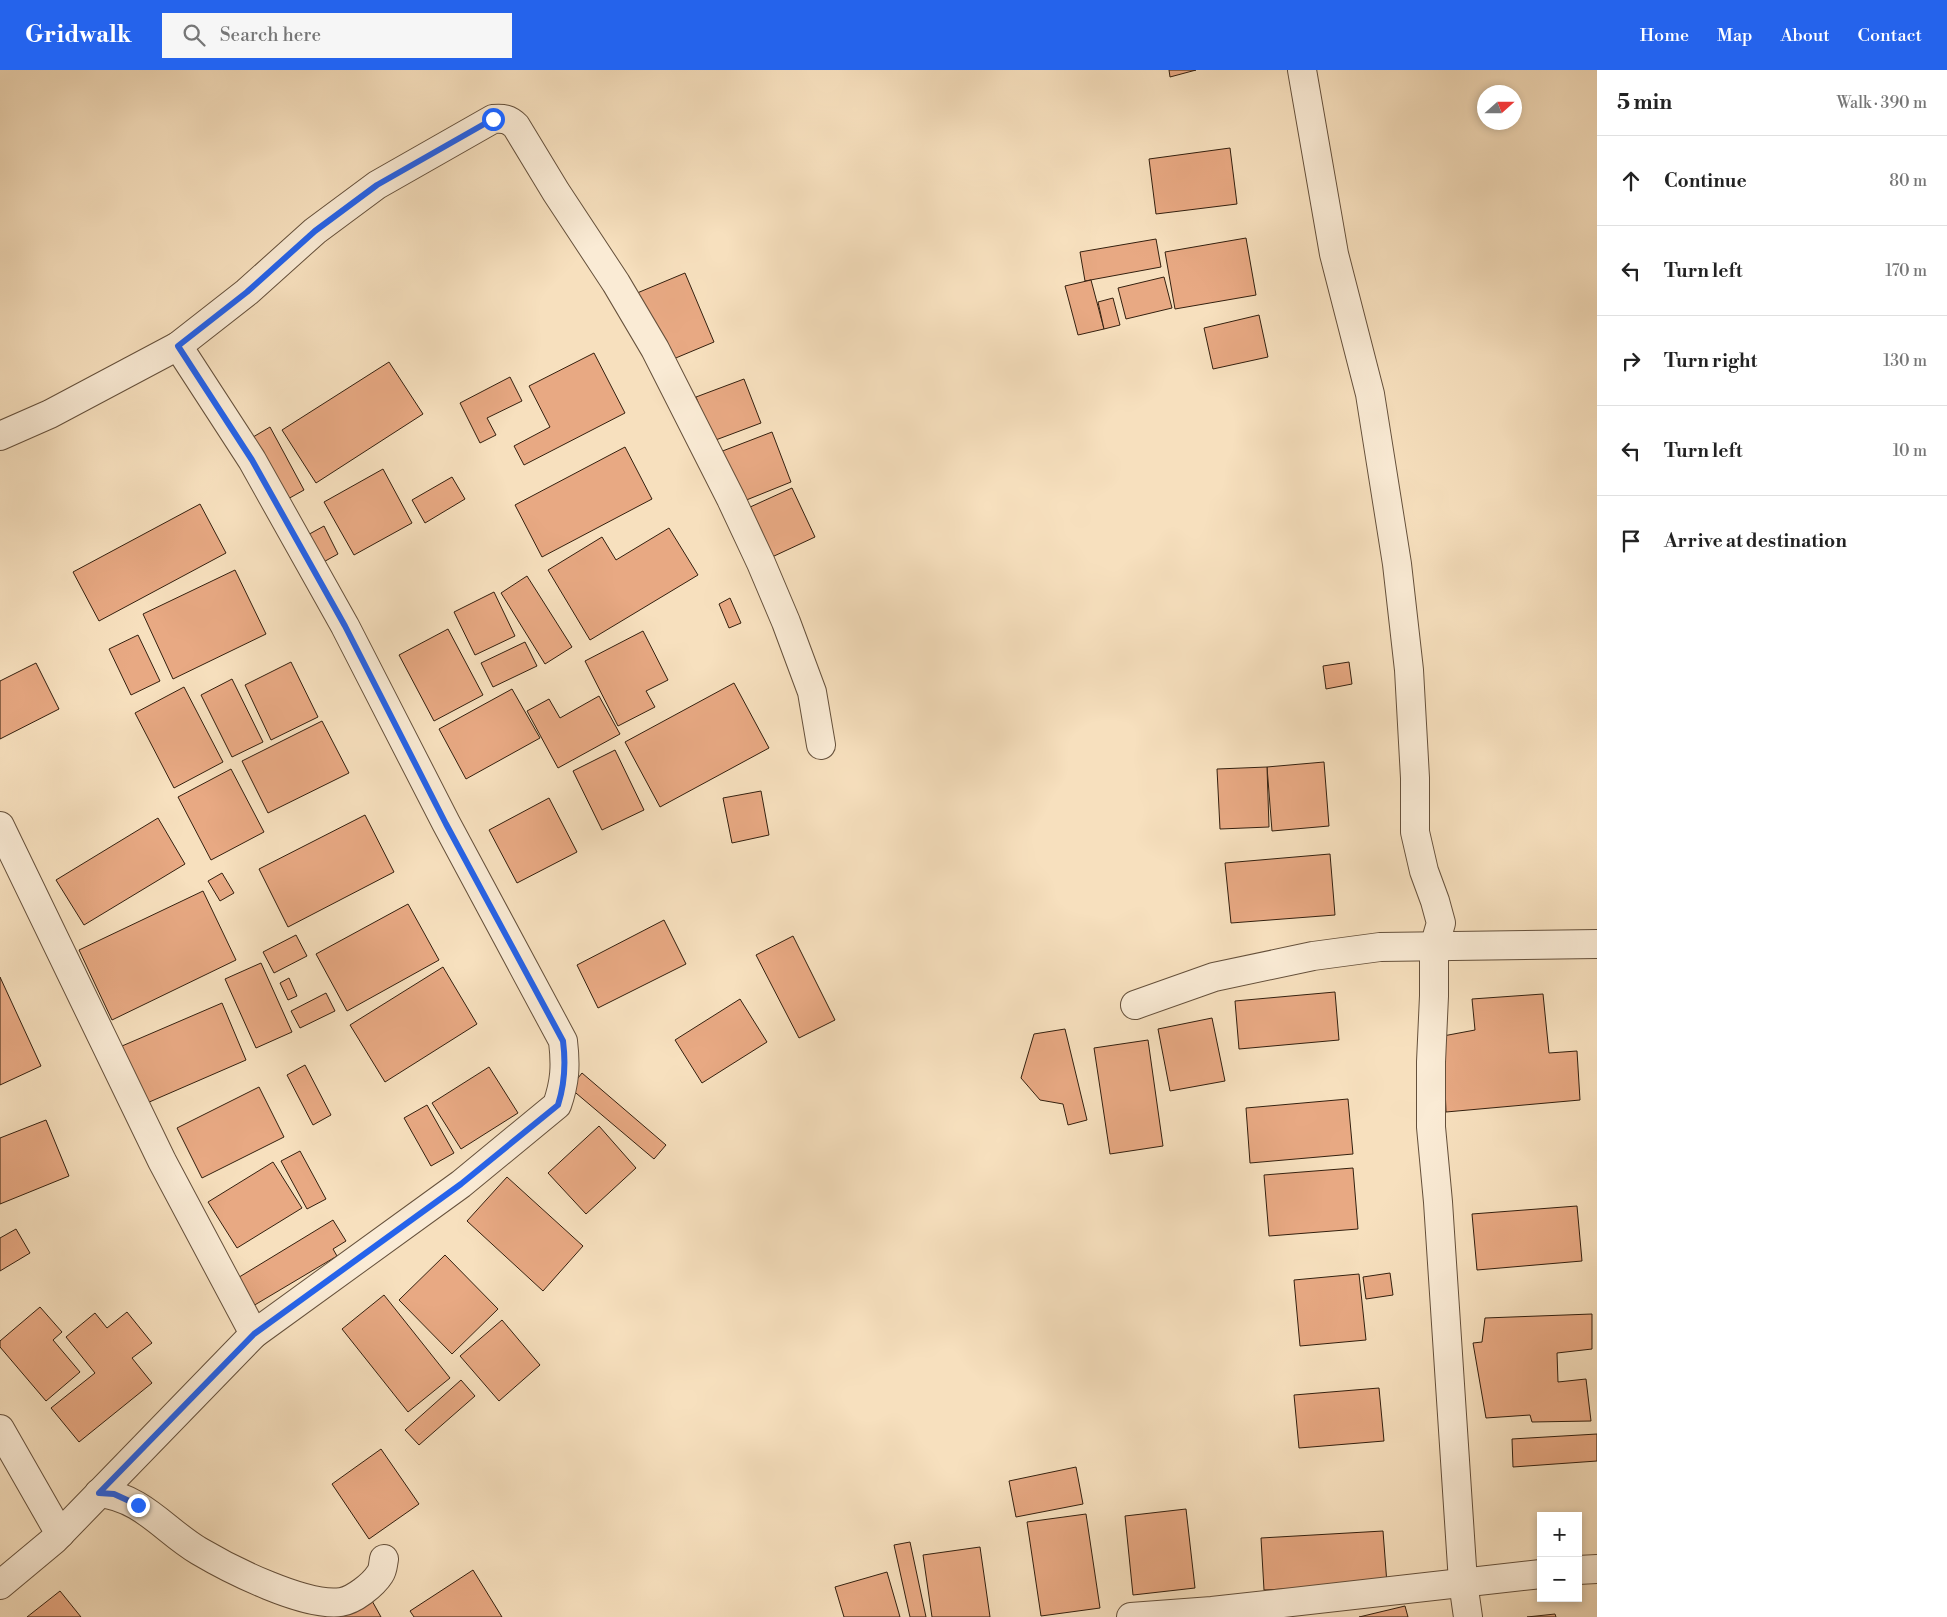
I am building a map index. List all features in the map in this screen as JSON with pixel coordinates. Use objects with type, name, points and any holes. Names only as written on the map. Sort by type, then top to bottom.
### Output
[{"type":"street","points":[[1302,70],[1334,254],[1370,394],[1397,564],[1409,670],[1416,832],[1424,871],[1440,923],[1434,947],[1431,1127],[1439,1212],[1463,1582],[1468,1617]]},
{"type":"street","points":[[0,436],[50,414],[178,346],[247,292],[315,231],[377,185],[493,119],[503,118],[510,120],[516,126],[556,192],[616,282],[655,349],[731,499],[761,563],[812,692],[821,745]]},
{"type":"street","points":[[0,1585],[60,1534],[254,1334],[461,1184],[558,1105],[564,1086],[566,1062],[563,1041],[446,824],[345,626],[252,460],[178,346]]},
{"type":"street","points":[[0,826],[10,871],[254,1334]]},
{"type":"street","points":[[1136,1005],[1214,977],[1313,956],[1380,947],[1597,944]]},
{"type":"street","points":[[0,1429],[60,1534]]},
{"type":"street","points":[[99,1493],[114,1494],[138,1505],[198,1551],[242,1573],[300,1597],[331,1602],[341,1602],[354,1598],[381,1573],[384,1559]]},
{"type":"street","points":[[1582,1570],[1597,1569]]},
{"type":"street","points":[[1131,1617],[1212,1611],[1537,1574]]},
{"type":"building","points":[[1169,70],[1196,70],[1170,77]]},
{"type":"building","points":[[1230,148],[1237,204],[1156,214],[1149,159]]},
{"type":"building","points":[[1246,238],[1256,295],[1175,309],[1165,252]]},
{"type":"building","points":[[1156,239],[1161,267],[1085,281],[1080,252]]},
{"type":"building","points":[[685,273],[714,342],[659,365],[630,296]]},
{"type":"building","points":[[1164,277],[1172,308],[1126,319],[1118,288]]},
{"type":"building","points":[[1091,280],[1104,329],[1078,335],[1065,286]]},
{"type":"building","points":[[1113,298],[1120,325],[1104,329],[1098,302]]},
{"type":"building","points":[[1259,315],[1268,357],[1213,369],[1204,328]]},
{"type":"building","points":[[594,353],[625,413],[524,465],[514,446],[550,427],[529,386]]},
{"type":"building","points":[[389,362],[423,414],[316,483],[282,430]]},
{"type":"building","points":[[510,377],[522,401],[487,418],[496,435],[480,443],[460,403]]},
{"type":"building","points":[[744,379],[761,423],[713,441],[696,397]]},
{"type":"building","points":[[270,427],[304,490],[277,505],[243,443]]},
{"type":"building","points":[[772,432],[791,482],[739,503],[720,452]]},
{"type":"building","points":[[625,447],[652,499],[542,557],[515,505]]},
{"type":"building","points":[[383,469],[412,523],[354,555],[324,502]]},
{"type":"building","points":[[452,477],[465,499],[425,523],[412,500]]},
{"type":"building","points":[[792,488],[815,537],[772,557],[748,508]]},
{"type":"building","points":[[200,504],[226,553],[99,621],[73,572]]},
{"type":"building","points":[[324,526],[338,554],[318,565],[304,537]]},
{"type":"building","points":[[669,528],[698,575],[590,640],[548,570],[602,537],[616,560]]},
{"type":"building","points":[[235,570],[266,634],[173,679],[143,614]]},
{"type":"building","points":[[527,576],[572,647],[545,664],[501,593]]},
{"type":"building","points":[[494,592],[515,636],[475,655],[454,612]]},
{"type":"building","points":[[730,598],[741,623],[729,628],[719,604]]},
{"type":"building","points":[[448,629],[483,695],[434,721],[399,655]]},
{"type":"building","points":[[643,631],[668,680],[646,691],[655,707],[618,726],[585,661]]},
{"type":"building","points":[[138,635],[160,681],[131,695],[109,649]]},
{"type":"building","points":[[525,642],[537,666],[493,687],[481,663]]},
{"type":"building","points":[[291,662],[318,717],[271,740],[245,685]]},
{"type":"building","points":[[1349,662],[1352,684],[1326,689],[1323,666]]},
{"type":"building","points":[[36,663],[59,709],[0,739],[0,681]]},
{"type":"building","points":[[232,679],[263,742],[232,757],[201,695]]},
{"type":"building","points":[[734,683],[769,748],[660,807],[625,742]]},
{"type":"building","points":[[184,687],[223,762],[174,788],[135,713]]},
{"type":"building","points":[[512,689],[540,738],[466,779],[439,729]]},
{"type":"building","points":[[599,696],[620,734],[558,768],[527,711],[549,699],[560,718]]},
{"type":"building","points":[[322,721],[349,773],[268,813],[242,761]]},
{"type":"building","points":[[615,750],[644,810],[602,830],[573,771]]},
{"type":"building","points":[[1324,762],[1329,826],[1272,831],[1267,767]]},
{"type":"building","points":[[1267,767],[1269,827],[1220,829],[1217,769]]},
{"type":"building","points":[[231,769],[264,832],[211,860],[178,797]]},
{"type":"building","points":[[761,791],[769,835],[732,843],[723,798]]},
{"type":"building","points":[[549,798],[577,852],[517,883],[489,830]]},
{"type":"building","points":[[365,815],[394,872],[288,927],[259,869]]},
{"type":"building","points":[[158,818],[185,864],[84,925],[56,880]]},
{"type":"building","points":[[1330,854],[1335,915],[1231,923],[1225,863]]},
{"type":"building","points":[[222,873],[234,893],[220,901],[208,881]]},
{"type":"building","points":[[203,891],[236,960],[112,1020],[79,950]]},
{"type":"building","points":[[408,904],[439,960],[347,1011],[316,954]]},
{"type":"building","points":[[664,920],[686,964],[598,1008],[577,965]]},
{"type":"building","points":[[296,935],[307,956],[274,973],[263,952]]},
{"type":"building","points":[[793,936],[835,1020],[799,1038],[756,955]]},
{"type":"building","points":[[261,963],[292,1032],[256,1048],[225,979]]},
{"type":"building","points":[[443,967],[477,1024],[385,1082],[350,1025]]},
{"type":"building","points":[[0,977],[41,1066],[0,1085]]},
{"type":"building","points":[[289,978],[297,996],[288,1000],[280,983]]},
{"type":"building","points":[[1335,992],[1339,1040],[1239,1049],[1235,1001]]},
{"type":"building","points":[[326,993],[335,1011],[300,1028],[291,1011]]},
{"type":"building","points":[[1543,994],[1549,1053],[1577,1051],[1580,1100],[1446,1112],[1443,1036],[1475,1030],[1472,999]]},
{"type":"building","points":[[740,999],[767,1042],[702,1083],[675,1040]]},
{"type":"building","points":[[222,1003],[246,1060],[147,1103],[122,1046]]},
{"type":"building","points":[[1212,1018],[1225,1081],[1170,1091],[1158,1029]]},
{"type":"building","points":[[1065,1029],[1087,1120],[1068,1125],[1063,1104],[1040,1100],[1021,1078],[1034,1034]]},
{"type":"building","points":[[1148,1040],[1163,1146],[1110,1154],[1094,1048]]},
{"type":"building","points":[[305,1065],[331,1115],[313,1125],[287,1075]]},
{"type":"building","points":[[489,1067],[518,1113],[461,1149],[432,1103]]},
{"type":"building","points":[[582,1073],[666,1145],[654,1159],[570,1088]]},
{"type":"building","points":[[259,1087],[284,1137],[202,1178],[177,1128]]},
{"type":"building","points":[[1348,1099],[1353,1154],[1250,1163],[1246,1108]]},
{"type":"building","points":[[427,1105],[454,1153],[431,1166],[404,1118]]},
{"type":"building","points":[[46,1120],[69,1176],[0,1204],[0,1138]]},
{"type":"building","points":[[599,1126],[636,1168],[586,1214],[548,1173]]},
{"type":"building","points":[[300,1151],[326,1199],[307,1209],[281,1161]]},
{"type":"building","points":[[273,1162],[302,1208],[237,1248],[208,1202]]},
{"type":"building","points":[[1353,1168],[1358,1229],[1269,1236],[1264,1175]]},
{"type":"building","points":[[507,1177],[583,1246],[543,1291],[467,1221]]},
{"type":"building","points":[[1577,1206],[1582,1261],[1477,1270],[1472,1214]]},
{"type":"building","points":[[333,1220],[346,1241],[333,1249],[337,1256],[253,1306],[236,1279]]},
{"type":"building","points":[[16,1229],[30,1253],[0,1271],[0,1238]]},
{"type":"building","points":[[445,1255],[498,1309],[452,1354],[399,1300]]},
{"type":"building","points":[[1390,1273],[1393,1295],[1366,1299],[1363,1277]]},
{"type":"building","points":[[1359,1274],[1366,1340],[1300,1346],[1294,1280]]},
{"type":"building","points":[[384,1295],[450,1378],[408,1412],[342,1329]]},
{"type":"building","points":[[40,1307],[62,1332],[53,1340],[80,1372],[46,1401],[0,1347],[0,1341]]},
{"type":"building","points":[[127,1312],[152,1343],[132,1358],[152,1383],[79,1442],[51,1408],[95,1373],[66,1337],[95,1313],[107,1328]]},
{"type":"building","points":[[1592,1314],[1592,1349],[1557,1353],[1558,1382],[1586,1379],[1591,1421],[1532,1422],[1530,1415],[1486,1418],[1473,1343],[1482,1342],[1485,1318]]},
{"type":"building","points":[[502,1320],[540,1365],[499,1401],[460,1356]]},
{"type":"building","points":[[461,1380],[475,1396],[419,1445],[405,1430]]},
{"type":"building","points":[[1379,1388],[1384,1441],[1299,1448],[1294,1395]]},
{"type":"building","points":[[1597,1434],[1597,1461],[1513,1467],[1512,1439]]},
{"type":"building","points":[[381,1449],[419,1504],[369,1539],[332,1484]]},
{"type":"building","points":[[1076,1467],[1083,1504],[1016,1517],[1009,1481]]},
{"type":"building","points":[[1186,1509],[1195,1588],[1133,1595],[1125,1516]]},
{"type":"building","points":[[1086,1514],[1100,1608],[1041,1616],[1027,1522]]},
{"type":"building","points":[[1383,1531],[1387,1584],[1264,1590],[1261,1538]]},
{"type":"building","points":[[910,1542],[926,1617],[910,1617],[894,1545]]},
{"type":"building","points":[[980,1547],[990,1617],[932,1617],[923,1555]]},
{"type":"building","points":[[473,1570],[502,1617],[414,1617],[410,1611]]},
{"type":"building","points":[[887,1572],[900,1617],[844,1617],[835,1587]]},
{"type":"building","points":[[60,1591],[81,1617],[27,1617]]},
{"type":"building","points":[[371,1599],[381,1617],[339,1617]]},
{"type":"building","points":[[1405,1606],[1408,1617],[1359,1617]]},
{"type":"building","points":[[1555,1614],[1556,1617],[1527,1617]]},
{"type":"route","points":[[138,1505],[114,1494],[99,1493],[254,1334],[461,1184],[558,1105],[564,1086],[566,1062],[563,1041],[446,824],[345,626],[252,460],[178,346],[247,292],[315,231],[377,185],[493,119]]}]
